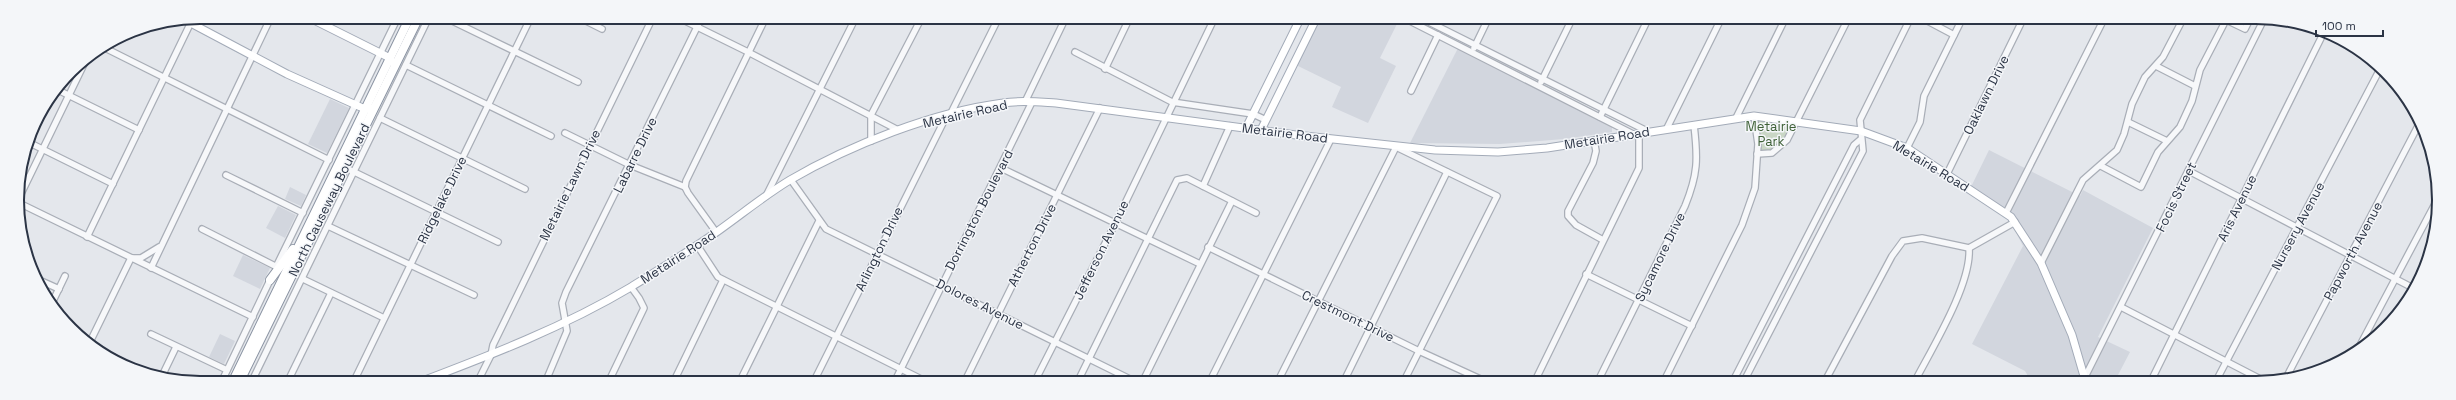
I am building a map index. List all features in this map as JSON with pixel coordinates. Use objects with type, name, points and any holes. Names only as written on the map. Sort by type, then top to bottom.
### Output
[{"type":"highway","name":"North Causeway Boulevard","points":[[260,333],[341,166],[365,109],[407,24]]},
{"type":"highway","name":"North Causeway Boulevard","points":[[242,376],[301,241],[377,102],[416,24]]},
{"type":"highway","points":[[270,280],[301,241]]},
{"type":"highway","name":"North Causeway Boulevard","points":[[236,376],[256,342]]},
{"type":"highway","points":[[233,376],[256,342]]},
{"type":"highway","points":[[246,376],[256,342]]},
{"type":"main road","points":[[196,24],[253,56],[365,109],[373,107],[377,102]]},
{"type":"main road","points":[[322,24],[390,58],[391,67],[388,80]]},
{"type":"main road","points":[[1246,128],[1297,24]]},
{"type":"main road","points":[[1261,130],[1314,24]]},
{"type":"main road","name":"Metairie Road","points":[[436,376],[491,355],[587,312],[697,245],[791,180],[871,141],[898,130],[948,116],[1004,103],[1028,102],[1100,108],[1396,147],[1498,152],[1547,148],[1647,131],[1754,116],[1797,120],[1861,130],[1907,148],[2006,213],[2015,222],[2041,263],[2072,335],[2084,376]]},
{"type":"street","points":[[88,237],[164,77],[187,24]]},
{"type":"street","points":[[151,268],[268,24]]},
{"type":"street","name":"North Causeway Boulevard","points":[[224,376],[395,24]]},
{"type":"street","name":"North Causeway Boulevard","points":[[254,376],[303,279],[426,24]]},
{"type":"street","points":[[458,24],[578,82]]},
{"type":"street","name":"Ridgelake Drive","points":[[356,376],[528,24]]},
{"type":"street","points":[[592,24],[602,29]]},
{"type":"street","name":"Metairie Lawn Drive","points":[[480,376],[491,355],[493,345],[650,24]]},
{"type":"street","points":[[693,24],[820,88],[898,130]]},
{"type":"street","points":[[685,187],[762,24]]},
{"type":"street","points":[[766,196],[852,24]]},
{"type":"street","points":[[871,141],[871,115],[918,24]]},
{"type":"street","name":"Arlington Drive","points":[[817,376],[877,253],[995,24]]},
{"type":"street","name":"Dorrington Boulevard","points":[[898,376],[941,284],[1001,168],[1028,102],[1063,24]]},
{"type":"street","points":[[1105,69],[1127,24]]},
{"type":"street","name":"Jefferson Avenue","points":[[1038,376],[1116,222],[1165,116],[1211,24]]},
{"type":"street","points":[[1416,24],[1600,117],[1636,133],[1639,168],[1537,376]]},
{"type":"street","points":[[1433,24],[1647,131]]},
{"type":"street","points":[[1472,52],[1486,24]]},
{"type":"street","points":[[1539,86],[1570,24]]},
{"type":"street","points":[[1600,117],[1602,109],[1645,24]]},
{"type":"street","points":[[1667,128],[1719,24]]},
{"type":"street","points":[[1736,118],[1783,24]]},
{"type":"street","points":[[1757,154],[1772,153],[1782,146],[1797,120],[1845,24]]},
{"type":"street","points":[[1747,376],[1863,150],[1860,120],[1908,24]]},
{"type":"street","points":[[1933,24],[1954,35]]},
{"type":"street","points":[[1907,148],[1920,122],[1924,96],[1960,24]]},
{"type":"street","name":"Oaklawn Drive","points":[[1947,174],[2021,24]]},
{"type":"street","points":[[2006,213],[2101,24]]},
{"type":"street","points":[[2041,263],[2083,180],[2101,166],[2117,150],[2128,122],[2132,104],[2145,77],[2163,57],[2180,24]]},
{"type":"street","points":[[2101,166],[2141,187],[2158,152],[2180,127],[2192,101],[2200,70],[2221,24]]},
{"type":"street","points":[[2234,24],[2245,29],[2248,24]]},
{"type":"street","name":"Focis Street","points":[[2087,376],[2262,24]]},
{"type":"street","name":"Labarre Drive","points":[[566,321],[562,303],[566,292],[630,165],[697,26]]},
{"type":"street","points":[[1411,91],[1438,35]]},
{"type":"street","name":"Aris Avenue","points":[[2153,376],[2322,37]]},
{"type":"street","points":[[109,50],[329,160]]},
{"type":"street","points":[[1075,52],[1105,69],[1172,102],[1252,114],[1266,120]]},
{"type":"street","points":[[406,65],[551,136]]},
{"type":"street","points":[[2156,66],[2195,86]]},
{"type":"street","points":[[24,187],[81,71]]},
{"type":"street","name":"Nursery Avenue","points":[[2219,376],[2378,74]]},
{"type":"street","points":[[61,92],[139,130]]},
{"type":"street","name":"Atherton Drive","points":[[967,376],[1100,108]]},
{"type":"street","points":[[1667,376],[1742,225],[1755,188],[1757,154],[1754,116]]},
{"type":"street","points":[[380,118],[525,189]]},
{"type":"street","points":[[2128,122],[2167,141]]},
{"type":"street","name":"Sycamore Drive","points":[[1600,376],[1693,186],[1698,153],[1694,125]]},
{"type":"street","points":[[1203,186],[1230,126]]},
{"type":"street","name":"Papworth Avenue","points":[[2289,373],[2417,128]]},
{"type":"street","points":[[564,133],[630,165],[685,187],[716,232]]},
{"type":"street","points":[[1213,376],[1331,139]]},
{"type":"street","points":[[1736,376],[1854,145],[1861,139]]},
{"type":"street","points":[[1594,140],[1595,157],[1568,211],[1568,216],[1576,225],[1604,240]]},
{"type":"street","points":[[33,144],[112,184]]},
{"type":"street","points":[[1280,376],[1396,147],[1497,196],[1406,376]]},
{"type":"street","points":[[341,166],[498,242]]},
{"type":"street","points":[[1001,168],[1058,194],[1200,264]]},
{"type":"street","points":[[2188,171],[2409,286]]},
{"type":"street","points":[[1346,376],[1447,172]]},
{"type":"street","points":[[226,176],[303,213]]},
{"type":"street","points":[[1080,376],[1175,183],[1180,178],[1187,178],[1256,213]]},
{"type":"street","points":[[742,376],[777,305],[821,223],[791,180]]},
{"type":"street","points":[[1145,376],[1232,201]]},
{"type":"street","points":[[24,205],[253,317]]},
{"type":"street","points":[[2364,339],[2432,209]]},
{"type":"street","points":[[1828,376],[1892,256],[1903,241],[1922,238],[1969,248],[2015,222]]},
{"type":"street","name":"Dolores Avenue","points":[[821,223],[877,253],[1124,376]]},
{"type":"street","points":[[328,226],[474,294]]},
{"type":"street","points":[[202,229],[277,267]]},
{"type":"street","points":[[697,245],[716,275],[723,280],[777,305],[915,376]]},
{"type":"street","points":[[131,258],[150,254],[161,246]]},
{"type":"street","name":"Crestmont Drive","points":[[1208,247],[1469,375]]},
{"type":"street","points":[[1917,376],[1958,294],[1970,255],[1969,248]]},
{"type":"street","points":[[92,339],[131,258]]},
{"type":"street","points":[[1586,274],[1692,326]]},
{"type":"street","points":[[54,298],[65,276]]},
{"type":"street","points":[[303,279],[384,318]]},
{"type":"street","points":[[676,376],[723,280]]},
{"type":"street","points":[[45,283],[59,289]]},
{"type":"street","points":[[611,376],[644,308],[639,298],[630,287]]},
{"type":"street","points":[[290,376],[330,293]]},
{"type":"street","points":[[2121,307],[2255,376]]},
{"type":"street","points":[[548,376],[567,331],[566,321]]},
{"type":"street","points":[[151,334],[227,370]]},
{"type":"street","points":[[164,372],[176,347]]},
{"type":"shaded area","points":[[1316,24],[1397,24],[1380,58],[1396,66],[1368,123],[1332,107],[1341,87],[1296,65]]},
{"type":"shaded area","points":[[1458,48],[1612,125],[1612,132],[1564,139],[1500,144],[1410,143]]},
{"type":"shaded area","points":[[330,99],[349,108],[327,153],[308,144]]},
{"type":"shaded area","points":[[1989,150],[2080,196],[2083,190],[2153,228],[2098,337],[2130,352],[2118,375],[2120,376],[2028,376],[2025,371],[1972,344],[2023,246],[2010,221],[1969,191]]},
{"type":"shaded area","points":[[290,187],[306,195],[301,206],[285,199]]},
{"type":"shaded area","points":[[278,206],[296,215],[285,238],[266,228]]},
{"type":"shaded area","points":[[243,255],[270,268],[260,289],[233,276]]},
{"type":"shaded area","points":[[220,334],[235,341],[224,364],[209,357]]},
{"type":"green space","name":"Metairie Park","points":[[1754,116],[1797,120],[1772,153],[1757,154]]}]
